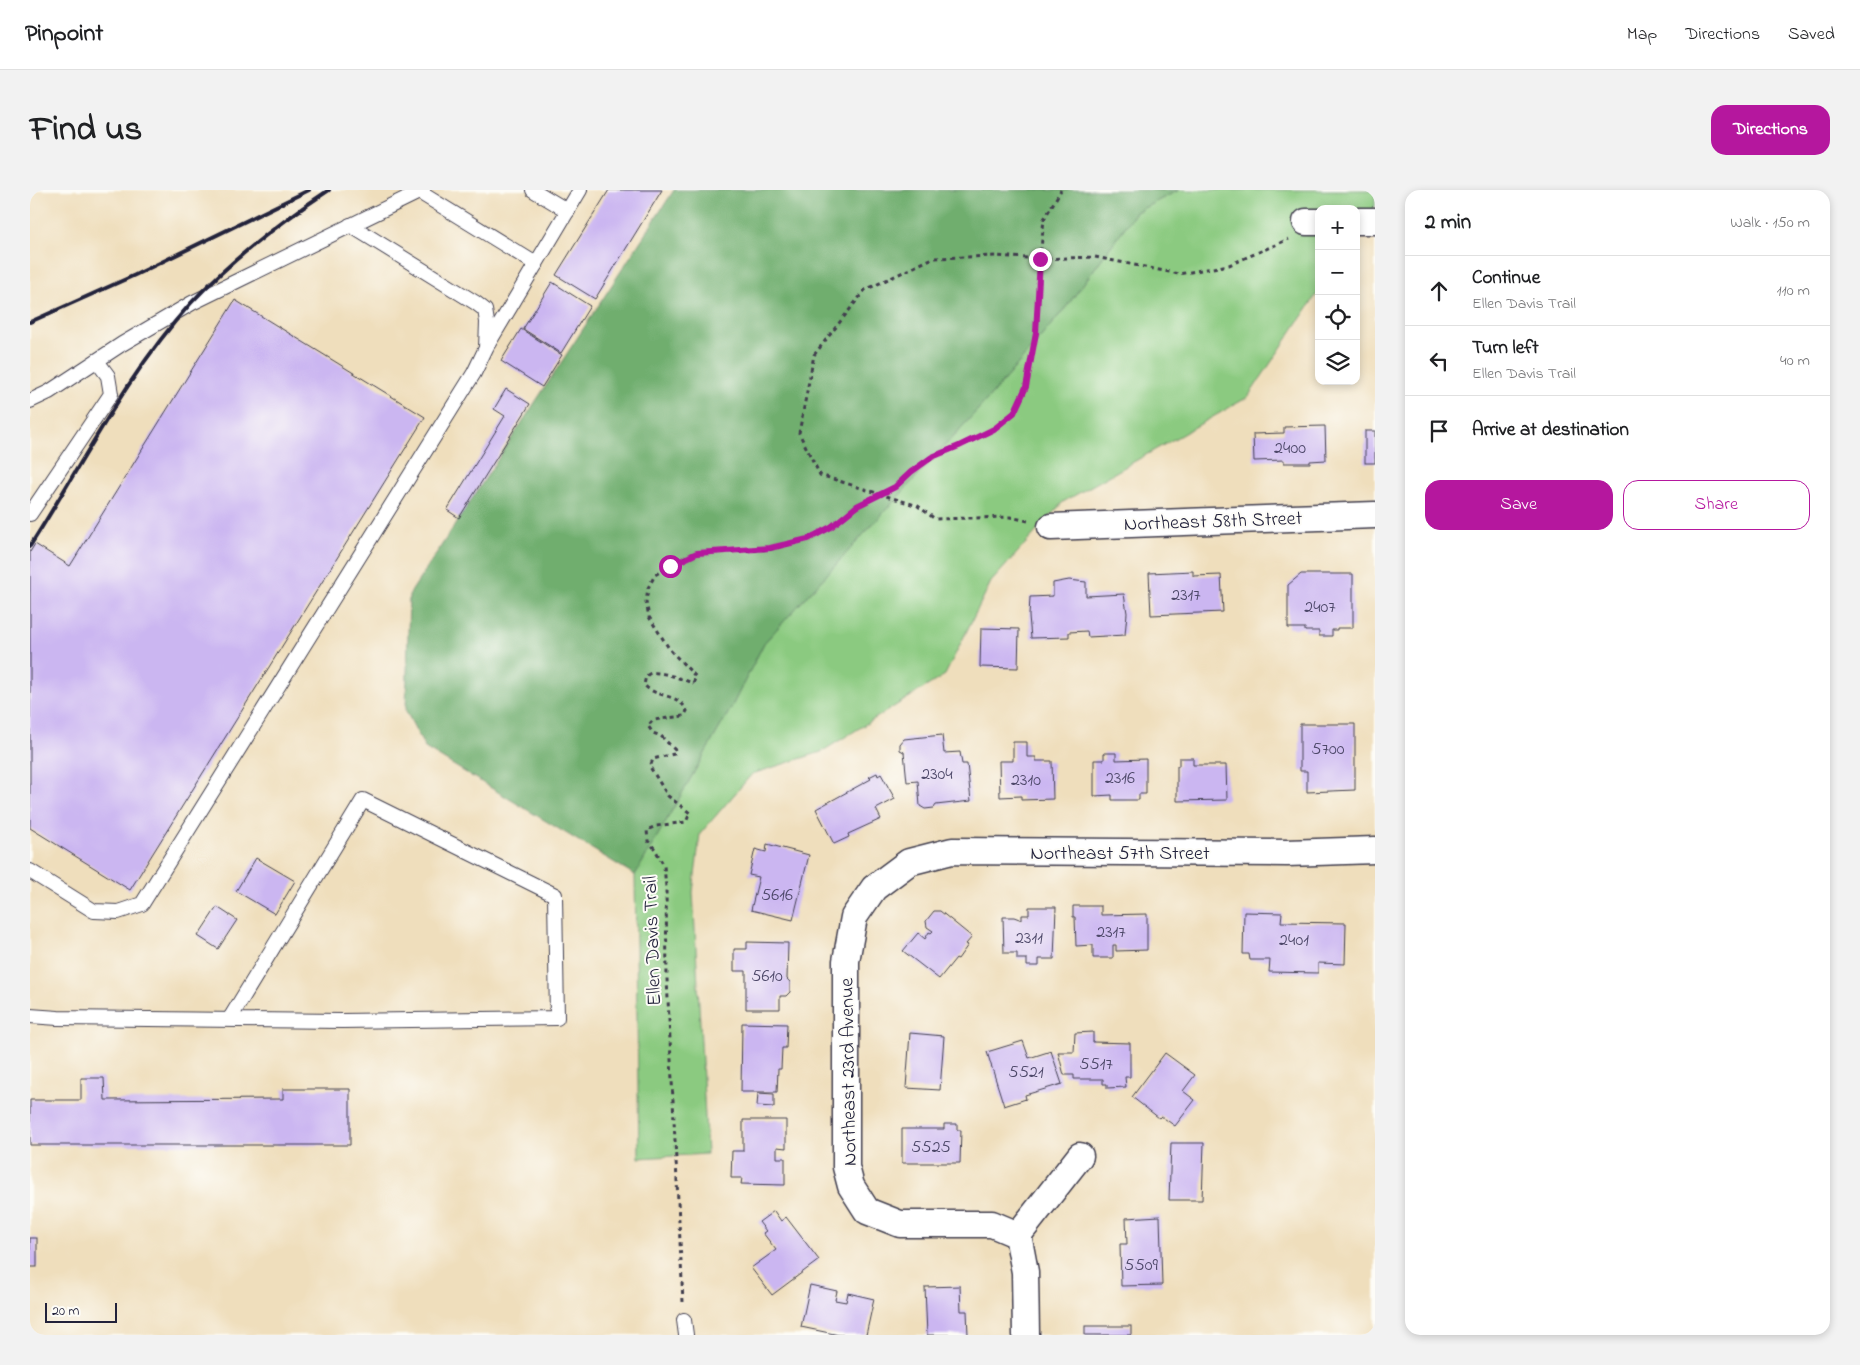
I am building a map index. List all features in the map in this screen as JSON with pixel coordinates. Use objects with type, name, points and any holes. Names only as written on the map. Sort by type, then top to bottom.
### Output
[{"type":"street","points":[[1360,221],[1375,221]]},
{"type":"street","name":"Northeast 58th Street","points":[[1051,527],[1375,514]]},
{"type":"street","name":"Northeast 57th Street","points":[[874,888],[909,862],[952,852],[1287,853],[1375,850]]},
{"type":"street","name":"Northeast 23rd Avenue","points":[[874,888],[854,917],[846,961],[846,1167],[851,1186],[867,1211],[900,1224],[992,1224],[1018,1235]]},
{"type":"street","points":[[1026,1335],[1025,1272],[1018,1235],[1080,1156]]},
{"type":"lane","points":[[533,190],[568,211]]},
{"type":"lane","points":[[30,871],[94,911],[118,912],[142,904],[469,381],[486,348],[580,190]]},
{"type":"lane","points":[[30,401],[49,392],[122,344],[192,303],[421,191],[536,264]]},
{"type":"lane","points":[[350,225],[485,310],[487,322],[486,348]]},
{"type":"lane","points":[[30,514],[111,394],[108,376],[97,361]]},
{"type":"lane","points":[[30,1016],[229,1020],[342,1021],[557,1018],[555,895],[363,800],[229,1020]]},
{"type":"lane","points":[[684,1320],[686,1335]]},
{"type":"path","name":"Ellen Davis Trail","points":[[684,1320],[667,989],[666,887],[664,866],[648,840],[647,830],[656,826],[686,822],[690,813],[668,796],[650,767],[653,759],[674,754],[676,751],[661,736],[652,733],[648,726],[653,720],[684,716],[687,711],[680,700],[648,690],[644,685],[649,674],[658,672],[693,683],[696,676],[670,650],[649,617],[646,602],[648,588],[654,575],[697,553],[775,548],[808,539],[831,527],[857,506],[895,487],[911,472],[932,457],[994,429],[1014,413],[1026,387],[1036,333],[1044,219],[1061,190]]},
{"type":"path","points":[[1051,527],[1010,517],[934,519],[918,506],[820,475],[799,433],[814,355],[865,290],[933,258],[996,256],[1040,259],[1095,257],[1179,274],[1229,265],[1288,240],[1312,222]]},
{"type":"green space","points":[[674,190],[1179,190],[1136,212],[1067,306],[994,392],[764,643],[731,708],[635,875],[425,748],[406,711],[409,595]]},
{"type":"green space","points":[[1179,190],[1375,190],[1375,206],[1360,228],[1360,205],[1315,205],[1315,297],[1248,397],[1063,502],[991,582],[945,675],[821,752],[752,774],[700,834],[693,892],[707,1154],[639,1158],[635,875],[731,708],[764,643],[994,392],[1067,306],[1136,212]]},
{"type":"building","points":[[609,190],[662,190],[595,299],[556,275]]},
{"type":"building","points":[[552,282],[590,306],[561,353],[523,329]]},
{"type":"building","points":[[235,300],[425,417],[130,890],[30,828],[30,552],[35,544],[70,566]]},
{"type":"building","points":[[521,329],[562,355],[542,387],[501,361]]},
{"type":"building","points":[[506,389],[530,404],[459,518],[447,510],[505,416],[494,409]]},
{"type":"building","points":[[1325,426],[1326,460],[1310,461],[1310,463],[1284,463],[1284,460],[1254,461],[1253,434],[1284,433],[1284,427]]},
{"type":"building","points":[[1365,431],[1375,431],[1375,463],[1365,463]]},
{"type":"building","points":[[1193,571],[1193,576],[1221,575],[1223,612],[1151,615],[1149,573]]},
{"type":"building","points":[[1301,574],[1353,574],[1353,628],[1337,628],[1337,630],[1332,630],[1332,636],[1319,636],[1319,631],[1305,631],[1305,628],[1288,628],[1288,585]]},
{"type":"building","points":[[1069,580],[1086,582],[1086,596],[1124,594],[1127,613],[1125,635],[1088,637],[1087,631],[1069,632],[1069,637],[1031,638],[1030,597],[1053,596],[1053,583]]},
{"type":"building","points":[[981,628],[1019,629],[1018,668],[980,667]]},
{"type":"building","points":[[1300,724],[1355,724],[1355,790],[1307,792],[1307,771],[1300,771]]},
{"type":"building","points":[[942,735],[944,753],[960,752],[962,764],[967,764],[971,801],[936,805],[934,808],[925,809],[920,806],[918,781],[907,782],[904,752],[900,750],[900,744],[904,739]]},
{"type":"building","points":[[1013,742],[1027,742],[1027,757],[1036,757],[1036,761],[1052,761],[1053,799],[1021,800],[1021,796],[1000,797],[999,761],[1013,761]]},
{"type":"building","points":[[1104,753],[1116,753],[1116,760],[1146,759],[1146,794],[1139,794],[1139,800],[1112,800],[1112,795],[1094,796],[1094,760],[1104,760]]},
{"type":"building","points":[[1179,758],[1193,758],[1193,765],[1226,765],[1227,800],[1177,801],[1177,766],[1179,766]]},
{"type":"building","points":[[877,773],[878,776],[881,774],[895,799],[876,809],[881,819],[848,834],[849,837],[834,844],[816,809],[871,779],[869,777]]},
{"type":"building","points":[[767,844],[809,855],[793,920],[751,910],[759,877],[749,875],[755,849],[766,852]]},
{"type":"building","points":[[256,858],[295,881],[275,914],[236,891]]},
{"type":"building","points":[[1073,906],[1101,906],[1101,915],[1147,914],[1147,950],[1116,951],[1116,945],[1113,945],[1113,958],[1093,958],[1093,945],[1076,946]]},
{"type":"building","points":[[217,907],[237,920],[218,949],[198,936]]},
{"type":"building","points":[[1029,907],[1056,907],[1054,959],[1039,959],[1039,966],[1027,966],[1027,959],[1017,959],[1017,953],[1004,953],[1003,917],[1014,917],[1022,920],[1022,915],[1029,915]]},
{"type":"building","points":[[934,911],[940,911],[972,937],[958,959],[956,958],[939,979],[903,951],[918,933],[925,939],[929,932],[933,931],[927,927],[926,921]]},
{"type":"building","points":[[1244,912],[1282,913],[1281,922],[1346,923],[1345,964],[1318,963],[1318,973],[1269,972],[1270,960],[1250,960],[1249,954],[1243,954]]},
{"type":"building","points":[[747,942],[788,943],[787,979],[790,982],[790,992],[786,996],[780,996],[780,1009],[746,1009],[746,971],[734,971],[734,949],[747,949]]},
{"type":"building","points":[[742,1023],[787,1024],[786,1048],[782,1048],[781,1069],[778,1069],[777,1092],[741,1092]]},
{"type":"building","points":[[1093,1032],[1093,1042],[1130,1043],[1130,1077],[1125,1077],[1126,1087],[1107,1088],[1107,1084],[1103,1084],[1103,1079],[1074,1079],[1074,1075],[1064,1075],[1058,1052],[1074,1052],[1075,1033]]},
{"type":"building","points":[[910,1033],[944,1036],[940,1090],[906,1088]]},
{"type":"building","points":[[1023,1041],[1029,1058],[1051,1051],[1062,1084],[1025,1095],[1026,1099],[1004,1106],[987,1052]]},
{"type":"building","points":[[1165,1053],[1195,1075],[1183,1091],[1195,1100],[1175,1126],[1161,1116],[1159,1118],[1132,1097]]},
{"type":"building","points":[[81,1078],[104,1078],[105,1100],[283,1099],[283,1089],[350,1089],[350,1145],[30,1145],[30,1100],[81,1100]]},
{"type":"building","points":[[758,1093],[774,1094],[774,1107],[757,1106]]},
{"type":"building","points":[[743,1120],[786,1120],[786,1148],[777,1147],[777,1158],[785,1158],[785,1185],[741,1184],[742,1178],[731,1178],[732,1151],[743,1151]]},
{"type":"building","points":[[944,1124],[957,1124],[957,1130],[961,1130],[960,1163],[902,1163],[902,1129],[944,1129]]},
{"type":"building","points":[[1171,1143],[1204,1143],[1202,1200],[1169,1200]]},
{"type":"building","points":[[774,1211],[781,1221],[786,1217],[819,1260],[772,1295],[751,1268],[776,1250],[763,1233],[766,1231],[759,1222]]},
{"type":"building","points":[[1160,1216],[1162,1285],[1121,1286],[1120,1244],[1127,1244],[1126,1218]]},
{"type":"building","points":[[30,1238],[37,1238],[37,1267],[30,1267]]},
{"type":"building","points":[[810,1285],[837,1291],[835,1300],[846,1302],[848,1293],[874,1299],[866,1335],[839,1335],[801,1327]]},
{"type":"building","points":[[960,1286],[961,1311],[967,1311],[968,1335],[927,1335],[925,1287]]},
{"type":"building","points":[[1085,1326],[1131,1326],[1131,1335],[1085,1335]]},
{"type":"railway","points":[[30,322],[135,275],[309,190]]},
{"type":"railway","points":[[30,546],[125,390],[191,303],[239,257],[292,215],[329,190]]},
{"type":"route","points":[[670,566],[697,553],[781,547],[808,539],[831,527],[857,506],[895,487],[911,472],[932,457],[994,429],[1014,413],[1026,387],[1036,333],[1040,259]]}]
